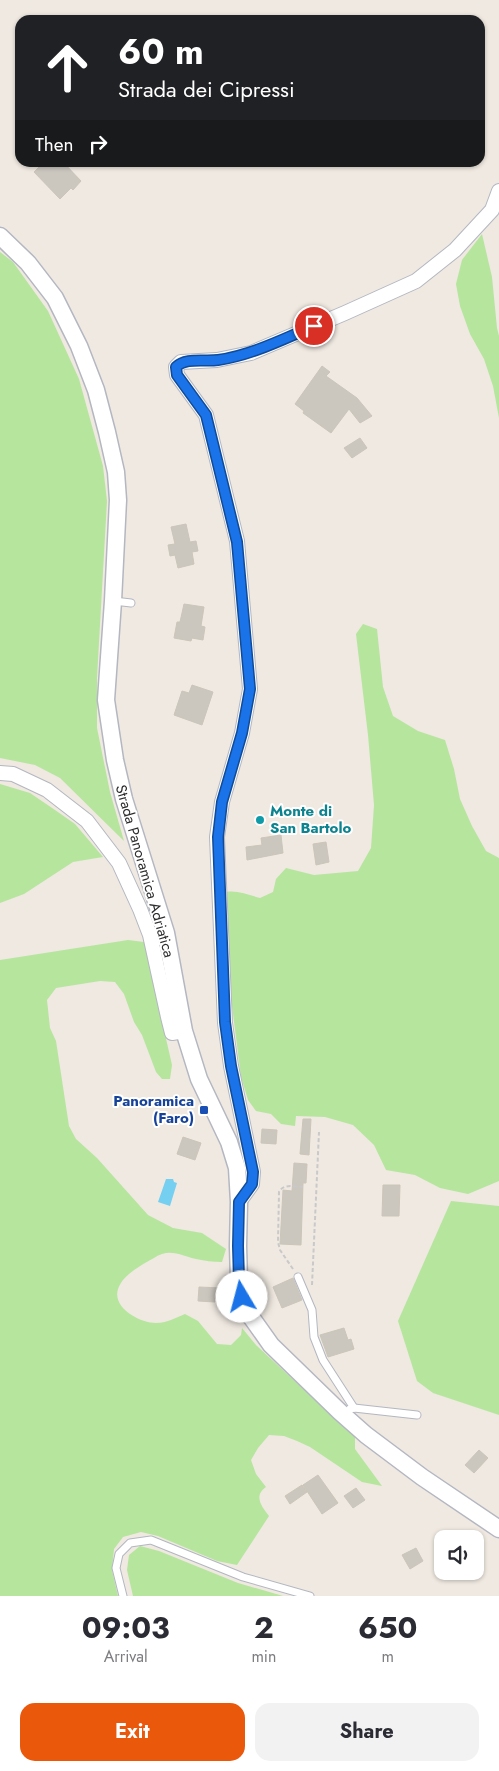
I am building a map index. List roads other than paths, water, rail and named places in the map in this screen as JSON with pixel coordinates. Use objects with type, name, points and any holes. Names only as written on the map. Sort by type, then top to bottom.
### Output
[{"type":"street","points":[[239,1202],[252,1184],[253,1172],[231,1066],[225,1022],[218,837],[222,802],[242,733],[250,689],[237,542],[206,415],[177,375],[176,367],[181,362],[217,360],[251,352],[416,281],[455,250],[492,210],[499,191]]},
{"type":"street","name":"Strada Panoramica Adriatica","points":[[0,236],[28,264],[55,298],[79,346],[96,390],[116,472],[118,500],[106,700],[115,760],[124,799],[166,933],[184,1031],[199,1079],[229,1142],[237,1168],[239,1280],[242,1297],[249,1314],[271,1345],[347,1410],[366,1435],[407,1466],[499,1529]]},
{"type":"street","points":[[0,772],[13,774],[47,790],[87,821],[119,863],[150,935],[172,1033],[184,1031]]},
{"type":"lane","points":[[113,601],[131,602]]},
{"type":"lane","points":[[298,1277],[312,1310],[314,1337],[347,1410],[417,1415]]},
{"type":"lane","points":[[123,1596],[116,1568],[119,1554],[130,1543],[151,1540],[243,1577],[310,1596]]},
{"type":"water","points":[[166,1179],[173,1179],[177,1183],[170,1206],[158,1202]]},
{"type":"place","name":"Monte di San Bartolo","points":[[260,820]]},
{"type":"place","name":"Panoramica (Faro)","points":[[204,1110]]}]
